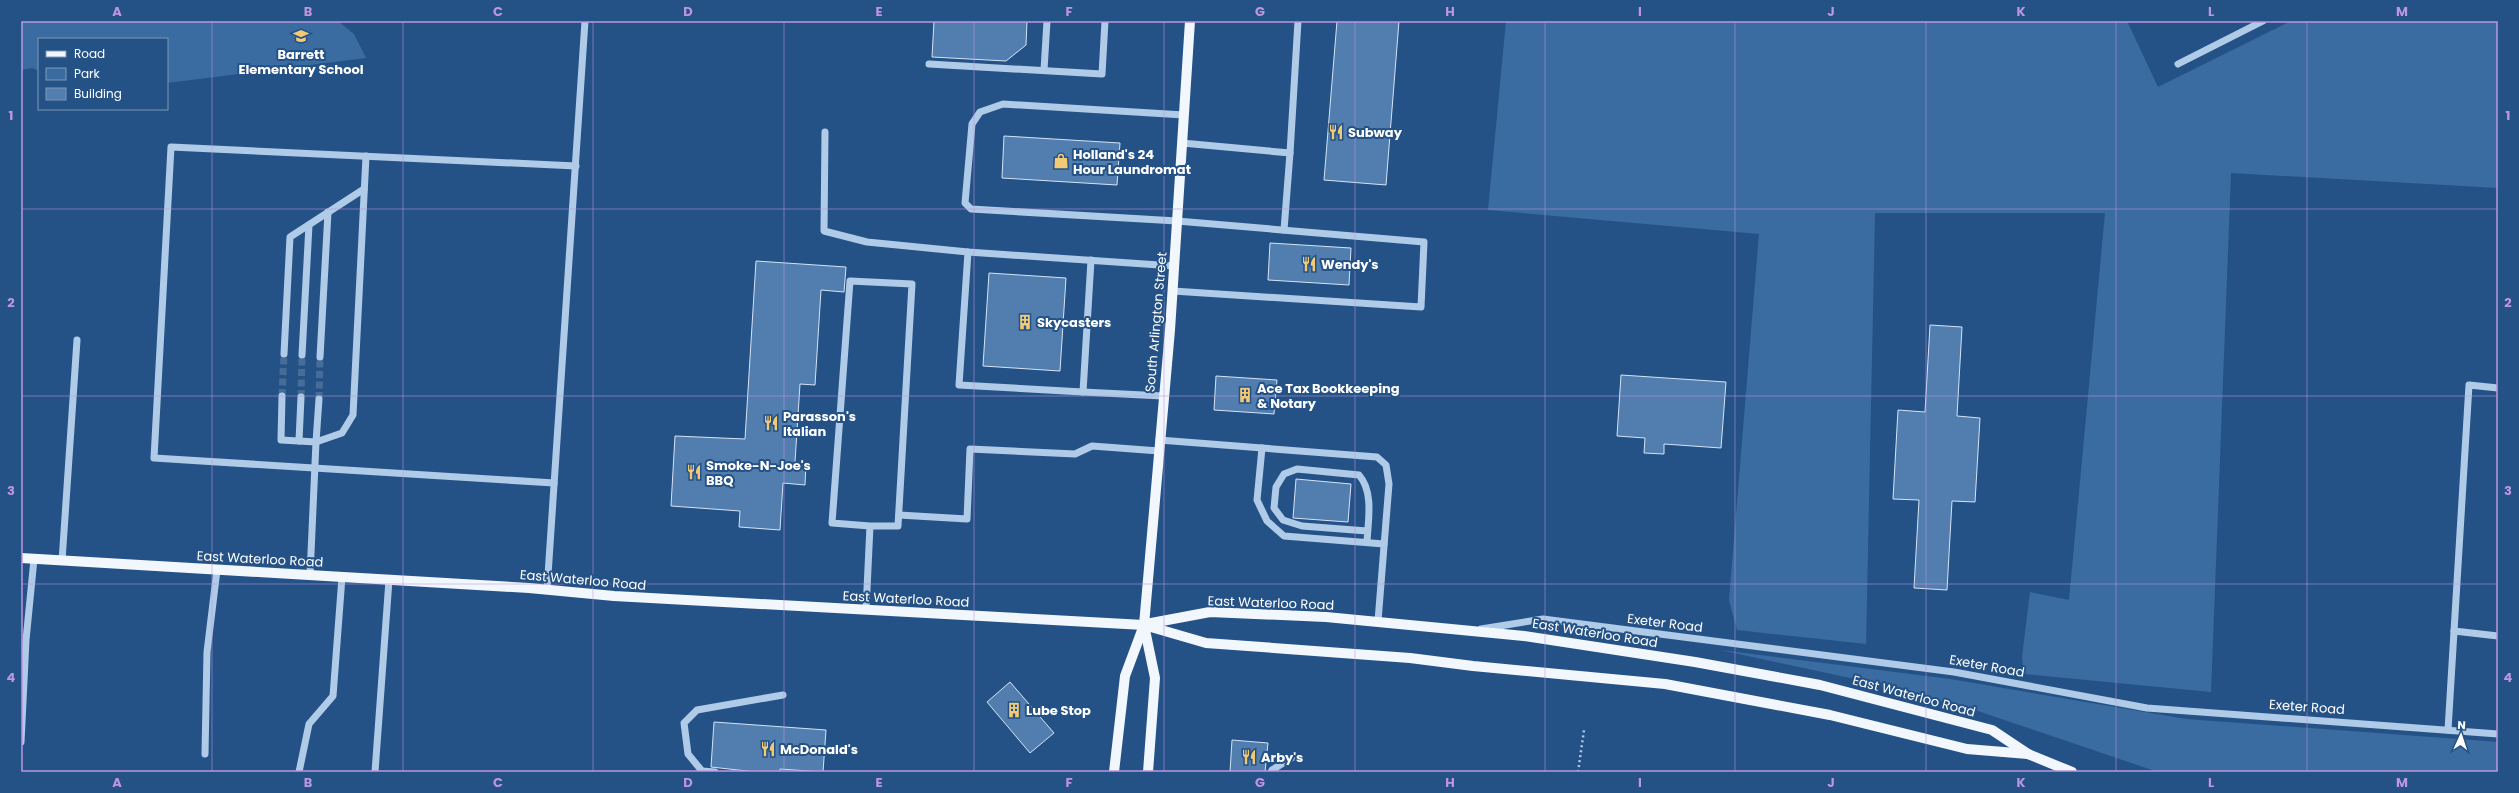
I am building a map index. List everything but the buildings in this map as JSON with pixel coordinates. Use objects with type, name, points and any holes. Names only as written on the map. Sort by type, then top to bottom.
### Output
[{"type":"main road","name":"South Arlington Street","points":[[1114,772],[1125,676],[1144,625],[1173,291],[1190,21]]},
{"type":"main road","name":"East Waterloo Road","points":[[21,558],[547,590],[614,596],[1144,625],[1206,643],[1410,658],[1665,684],[1830,715],[1967,749],[2028,754]]},
{"type":"main road","name":"East Waterloo Road","points":[[1144,625],[1210,612],[1378,621],[1528,636],[1696,662],[1820,685],[1992,730],[2028,754],[2072,772]]},
{"type":"main road","name":"South Arlington Street","points":[[1144,625],[1155,678],[1148,772]]},
{"type":"street","points":[[547,590],[585,21]]},
{"type":"street","points":[[1044,70],[1047,21]]},
{"type":"street","points":[[929,64],[1102,74],[1105,21]]},
{"type":"street","points":[[1284,230],[1298,21]]},
{"type":"street","points":[[2178,64],[2263,21]]},
{"type":"street","points":[[1173,291],[1421,308],[1424,242],[1177,222],[971,209],[966,203],[972,124],[980,112],[1003,104],[1184,115]]},
{"type":"street","points":[[825,132],[824,231],[867,242],[968,252],[1174,266]]},
{"type":"street","points":[[1182,143],[1290,153]]},
{"type":"street","points":[[554,483],[154,458],[171,147],[576,166]]},
{"type":"street","points":[[282,396],[281,440],[316,442],[342,433],[352,415],[366,156]]},
{"type":"street","points":[[284,354],[290,238],[364,189]]},
{"type":"street","points":[[320,357],[328,212]]},
{"type":"street","points":[[302,355],[309,225]]},
{"type":"street","points":[[968,252],[959,385],[1163,396]]},
{"type":"street","points":[[1082,392],[1091,260]]},
{"type":"street","points":[[850,281],[912,284],[898,526],[870,526],[832,523],[850,281]]},
{"type":"street","points":[[62,561],[77,340]]},
{"type":"street","points":[[2448,730],[2469,385],[2498,388]]},
{"type":"street","points":[[299,441],[301,397]]},
{"type":"street","points":[[310,575],[319,399]]},
{"type":"street","points":[[899,515],[966,519],[970,449],[1075,454],[1092,446],[1159,445],[1262,448],[1377,457],[1386,465],[1389,484],[1378,621]]},
{"type":"street","points":[[1262,448],[1257,500],[1267,521],[1284,536],[1384,544]]},
{"type":"street","points":[[1367,531],[1302,526],[1283,520],[1274,508],[1276,487],[1284,474],[1297,469],[1359,475],[1365,483],[1369,501],[1367,542]]},
{"type":"street","points":[[866,610],[870,526]]},
{"type":"street","points":[[21,742],[26,640],[34,559]]},
{"type":"street","points":[[205,754],[207,652],[217,570]]},
{"type":"street","points":[[299,772],[309,724],[333,696],[342,577]]},
{"type":"street","points":[[375,772],[388,580]]},
{"type":"street","name":"Exeter Road","points":[[1473,631],[1543,619],[1954,672],[2147,708],[2498,734]]},
{"type":"street","points":[[2454,631],[2498,636]]},
{"type":"street","points":[[715,772],[702,771],[688,754],[684,723],[697,710],[783,695]]},
{"type":"street","points":[[1272,772],[1272,770],[1293,756]]},
{"type":"path","points":[[1578,772],[1584,730]]},
{"type":"green space","points":[[21,21],[338,21],[354,34],[366,58],[168,83],[168,38],[38,38],[38,71],[32,68],[21,70]]},
{"type":"green space","points":[[1506,21],[2127,21],[2158,87],[2291,21],[2498,21],[2498,188],[2231,173],[2211,692],[2024,674],[2022,657],[2030,592],[2069,600],[2105,213],[1875,213],[1866,644],[1737,630],[1729,600],[1759,234],[1488,210]]},
{"type":"green space","points":[[1720,650],[1950,679],[2186,719],[2498,742],[2498,772],[2158,772],[1969,708],[1855,679]]},
{"type":"tunnel","points":[[282,396],[284,354]]},
{"type":"tunnel","points":[[301,397],[302,355]]},
{"type":"tunnel","points":[[319,399],[320,357]]},
{"type":"place","name":"Barrett Elementary School","points":[[301,36]]},
{"type":"place","name":"Subway","points":[[1336,132]]},
{"type":"place","name":"Holland's 24 Hour Laundromat","points":[[1061,161]]},
{"type":"place","name":"Wendy's","points":[[1309,264]]},
{"type":"place","name":"Skycasters","points":[[1025,322]]},
{"type":"place","name":"Ace Tax Bookkeeping & Notary","points":[[1245,395]]},
{"type":"place","name":"Parasson's Italian","points":[[771,423]]},
{"type":"place","name":"Smoke-N-Joe's BBQ","points":[[694,472]]},
{"type":"place","name":"Lube Stop","points":[[1014,710]]},
{"type":"place","name":"McDonald's","points":[[768,749]]},
{"type":"place","name":"Arby's","points":[[1249,757]]}]
